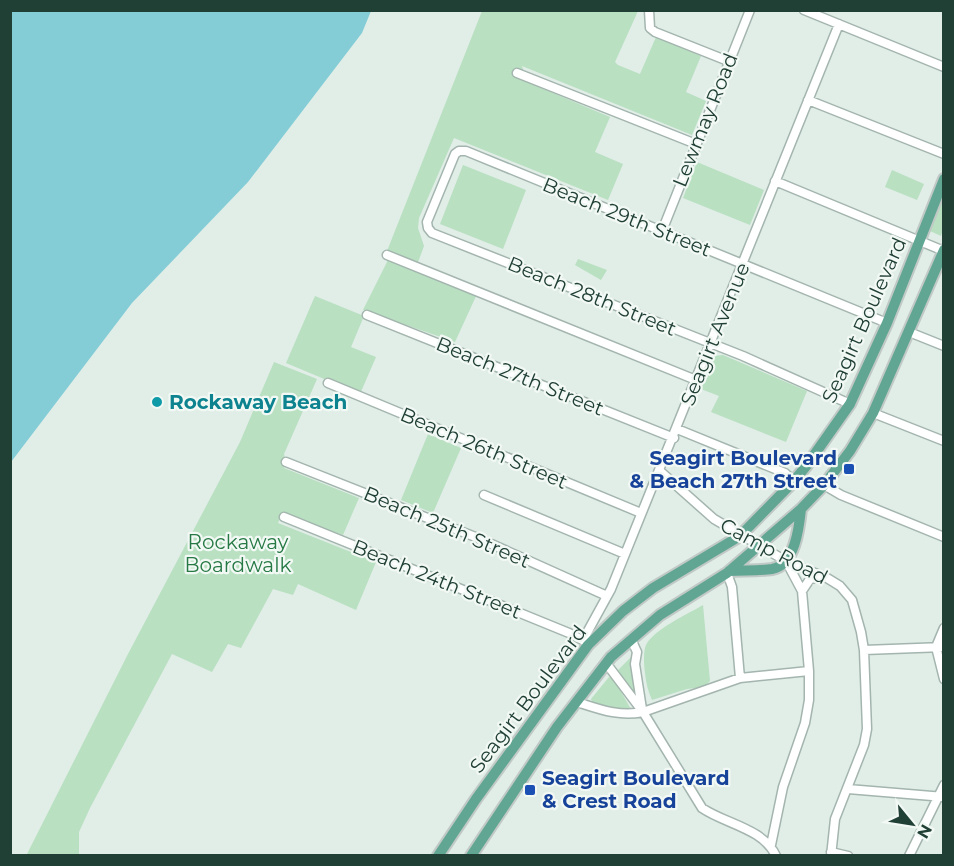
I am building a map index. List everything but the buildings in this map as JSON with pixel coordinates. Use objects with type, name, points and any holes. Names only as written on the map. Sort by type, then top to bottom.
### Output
[{"type":"main road","name":"Seagirt Boulevard","points":[[438,855],[586,642],[650,591],[740,536],[794,481],[850,404],[887,323],[944,179]]},
{"type":"main road","name":"Seagirt Boulevard","points":[[471,855],[557,727],[606,663],[660,615],[728,572],[759,547],[824,485],[850,451],[873,413],[943,250]]},
{"type":"main road","points":[[728,572],[774,569],[786,561],[797,533],[801,509]]},
{"type":"street","points":[[649,10],[650,28],[655,32],[728,61]]},
{"type":"street","name":"Lewmay Road","points":[[662,231],[750,10]]},
{"type":"street","points":[[804,10],[944,67]]},
{"type":"street","name":"Seagirt Avenue","points":[[586,642],[674,438],[839,24]]},
{"type":"street","points":[[517,73],[696,144]]},
{"type":"street","points":[[808,99],[944,154]]},
{"type":"street","name":"Beach 29th Street","points":[[432,232],[427,222],[455,154],[459,151],[466,151],[887,323]]},
{"type":"street","points":[[775,181],[943,250]]},
{"type":"street","name":"Beach 28th Street","points":[[432,232],[711,344],[850,404]]},
{"type":"street","name":"Beach 28th Street","points":[[387,255],[696,380]]},
{"type":"street","name":"Beach 27th Street","points":[[367,315],[674,438]]},
{"type":"street","points":[[909,332],[944,346]]},
{"type":"street","name":"Beach 26th Street","points":[[328,384],[641,513]]},
{"type":"street","points":[[873,413],[944,441]]},
{"type":"street","points":[[677,429],[778,470],[794,481]]},
{"type":"street","name":"Beach 25th Street","points":[[286,462],[478,538],[607,596]]},
{"type":"street","name":"Camp Road","points":[[660,471],[714,519],[759,547],[827,578],[840,586],[852,600],[864,650],[867,729],[864,745],[835,819],[831,854]]},
{"type":"street","points":[[824,485],[841,495],[944,537]]},
{"type":"street","points":[[484,495],[625,554]]},
{"type":"street","name":"Beach 24th Street","points":[[284,517],[586,642]]},
{"type":"street","points":[[771,845],[783,787],[805,723],[809,700],[809,671],[802,591],[786,561]]},
{"type":"street","points":[[728,572],[732,586],[740,678]]},
{"type":"street","points":[[802,591],[810,579],[818,576],[827,578]]},
{"type":"street","points":[[944,628],[940,647],[944,679]]},
{"type":"street","points":[[631,639],[637,652],[635,664],[643,712]]},
{"type":"street","points":[[864,650],[940,647]]},
{"type":"street","points":[[606,663],[643,712],[702,808],[712,815],[747,830],[771,845],[776,855]]},
{"type":"street","points":[[577,702],[625,715],[643,712],[740,678],[809,671]]},
{"type":"street","points":[[909,855],[944,785]]},
{"type":"street","points":[[848,789],[940,797]]},
{"type":"street","points":[[831,854],[848,855]]},
{"type":"green space","points":[[482,11],[638,11],[615,62],[640,74],[656,37],[701,56],[686,92],[706,101],[692,135],[522,66],[527,82],[610,117],[595,152],[623,164],[608,200],[454,138],[419,218],[418,228],[424,246],[417,265],[387,251]]},
{"type":"green space","points":[[697,162],[764,190],[750,225],[683,198]]},
{"type":"green space","points":[[463,165],[526,190],[503,249],[440,224]]},
{"type":"green space","points":[[892,170],[924,184],[917,200],[885,187]]},
{"type":"green space","points":[[943,199],[943,229],[941,236],[930,231]]},
{"type":"green space","points":[[387,256],[477,294],[455,342],[363,310],[387,262]]},
{"type":"green space","points":[[578,259],[607,270],[601,280],[575,265]]},
{"type":"green space","points":[[315,296],[364,316],[351,347],[376,357],[360,394],[286,363]]},
{"type":"green space","points":[[723,355],[807,391],[786,442],[711,412],[719,396],[701,389],[714,356]]},
{"type":"green space","name":"Rockaway Boardwalk","points":[[274,362],[317,379],[284,454],[286,462],[284,468],[359,498],[343,535],[282,514],[278,523],[376,562],[356,610],[298,584],[293,595],[273,589],[241,648],[228,644],[212,672],[172,654],[90,808],[79,832],[79,855],[26,856],[128,654],[240,442]]},
{"type":"green space","points":[[428,434],[461,448],[433,513],[401,500]]},
{"type":"green space","points":[[703,605],[710,681],[704,687],[687,689],[652,700],[647,687],[645,670],[646,645],[656,633]]},
{"type":"green space","points":[[632,656],[634,683],[638,701],[618,670]]},
{"type":"green space","points":[[609,677],[614,679],[633,713],[592,702],[591,699]]},
{"type":"water","points":[[11,10],[371,11],[362,33],[248,182],[132,303],[11,462]]},
{"type":"place","name":"Rockaway Beach","points":[[157,402]]},
{"type":"place","name":"Seagirt Boulevard & Beach 27th Street","points":[[849,469]]},
{"type":"place","name":"Seagirt Boulevard & Crest Road","points":[[530,790]]}]
